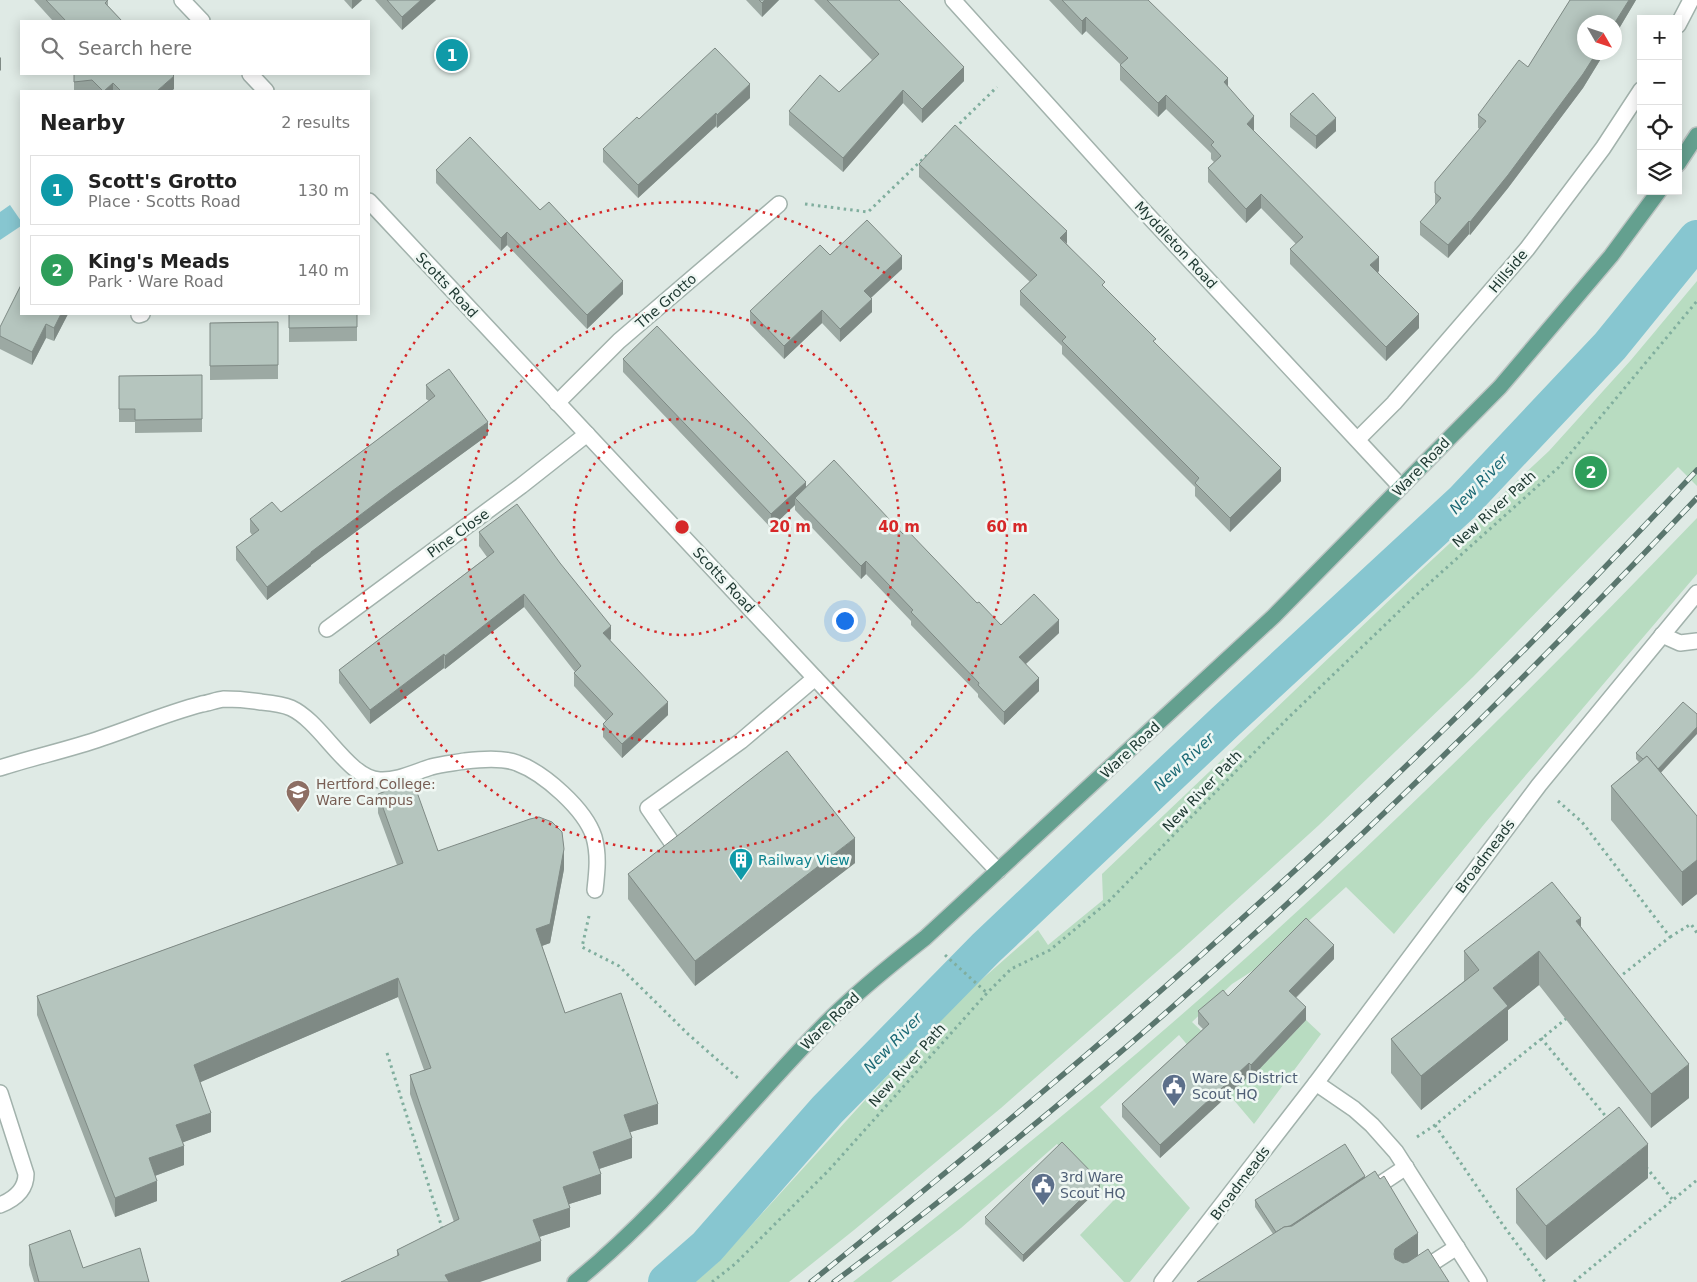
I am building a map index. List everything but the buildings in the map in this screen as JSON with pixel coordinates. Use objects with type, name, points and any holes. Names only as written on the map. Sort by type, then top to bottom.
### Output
[{"type":"main road","points":[[1682,158],[1697,136]]},
{"type":"main road","name":"Ware Road","points":[[575,1282],[662,1203],[823,1026],[875,978],[925,938],[1274,616],[1500,387],[1611,256],[1656,195]]},
{"type":"street","points":[[182,0],[201,20]]},
{"type":"street","name":"Myddleton Road","points":[[953,0],[1142,209],[1401,487]]},
{"type":"street","points":[[1682,17],[1691,0]]},
{"type":"street","points":[[251,75],[265,90]]},
{"type":"street","name":"Hillside","points":[[1358,440],[1394,403],[1527,249],[1603,148],[1637,96]]},
{"type":"street","name":"Scotts Road","points":[[370,203],[998,871]]},
{"type":"street","name":"The Grotto","points":[[557,402],[619,341],[779,204]]},
{"type":"street","name":"Pine Close","points":[[327,629],[521,486],[587,434]]},
{"type":"street","name":"Broadmeads","points":[[1162,1282],[1316,1083],[1539,784],[1697,593]]},
{"type":"street","points":[[1662,635],[1680,643],[1697,641]]},
{"type":"street","points":[[677,850],[648,808],[741,741],[815,678]]},
{"type":"street","points":[[0,768],[100,739],[190,707],[222,699],[274,703],[291,708],[305,717],[325,736],[351,766],[365,776],[380,780],[398,778],[434,767],[466,761],[497,759],[517,762],[550,783],[575,805],[586,820],[594,836],[598,855],[596,890]]},
{"type":"street","points":[[1316,1083],[1354,1109],[1372,1125],[1396,1152],[1479,1282]]},
{"type":"street","points":[[0,1093],[26,1174],[26,1184],[20,1192],[14,1198],[0,1205]]},
{"type":"street","points":[[1358,1198],[1406,1167]]},
{"type":"street","points":[[1403,1282],[1457,1247]]},
{"type":"path","points":[[953,130],[1016,69]]},
{"type":"path","points":[[779,204],[813,205],[868,212],[932,151]]},
{"type":"path","name":"New River Path","points":[[712,1282],[735,1264],[829,1170],[987,993],[1011,969],[1050,950],[1109,901],[1288,718],[1415,596],[1559,466],[1697,301]]},
{"type":"path","points":[[1539,784],[1582,822],[1670,937]]},
{"type":"path","points":[[596,890],[582,947],[619,966],[688,1034],[758,1096]]},
{"type":"path","points":[[1610,985],[1670,937],[1690,924],[1697,933]]},
{"type":"path","points":[[946,956],[987,993]]},
{"type":"path","points":[[1396,1152],[1435,1125],[1572,1014]]},
{"type":"path","points":[[1542,1038],[1610,1122]]},
{"type":"path","points":[[388,1053],[443,1233]]},
{"type":"path","points":[[1435,1125],[1503,1225],[1545,1282]]},
{"type":"path","points":[[1641,1161],[1672,1200]]},
{"type":"path","points":[[1574,1282],[1697,1180]]},
{"type":"green space","points":[[1697,281],[1697,486],[1678,467],[1473,677],[1319,825],[1179,952],[1001,1108],[789,1282],[695,1282],[716,1264],[947,1010],[1038,930],[1048,945],[1103,900],[1102,874],[1420,571],[1549,451],[1631,360]]},
{"type":"green space","points":[[1697,518],[1697,574],[1486,822],[1394,934],[1346,887],[1257,968],[1232,984],[1192,1022],[1251,1078],[1306,1020],[1321,1034],[1254,1124],[1179,1035],[1100,1107],[1190,1208],[1130,1282],[1124,1282],[1080,1235],[1113,1201],[1057,1144],[961,1228],[891,1282],[853,1282],[1091,1092],[1290,918],[1468,750]]},
{"type":"water","points":[[10,205],[20,220],[20,227],[0,240],[0,212]]},
{"type":"waterway","name":"New River","points":[[667,1282],[707,1247],[827,1110],[986,948],[1225,722],[1463,502],[1610,346],[1697,239]]},
{"type":"railway","points":[[811,1282],[927,1188],[1156,995],[1324,844],[1487,687],[1697,470]]},
{"type":"railway","points":[[834,1282],[950,1193],[1063,1101],[1174,1006],[1282,908],[1389,809],[1493,707],[1697,498]]},
{"type":"place","name":"Scott's Grotto","points":[[452,55]]},
{"type":"place","name":"King's Meads","points":[[1591,472]]},
{"type":"place","name":"Hertford College: Ware Campus","points":[[298,813]]},
{"type":"place","name":"Railway View","points":[[741,881]]},
{"type":"place","name":"Ware & District Scout HQ","points":[[1174,1107]]},
{"type":"place","name":"3rd Ware Scout HQ","points":[[1043,1206]]}]
